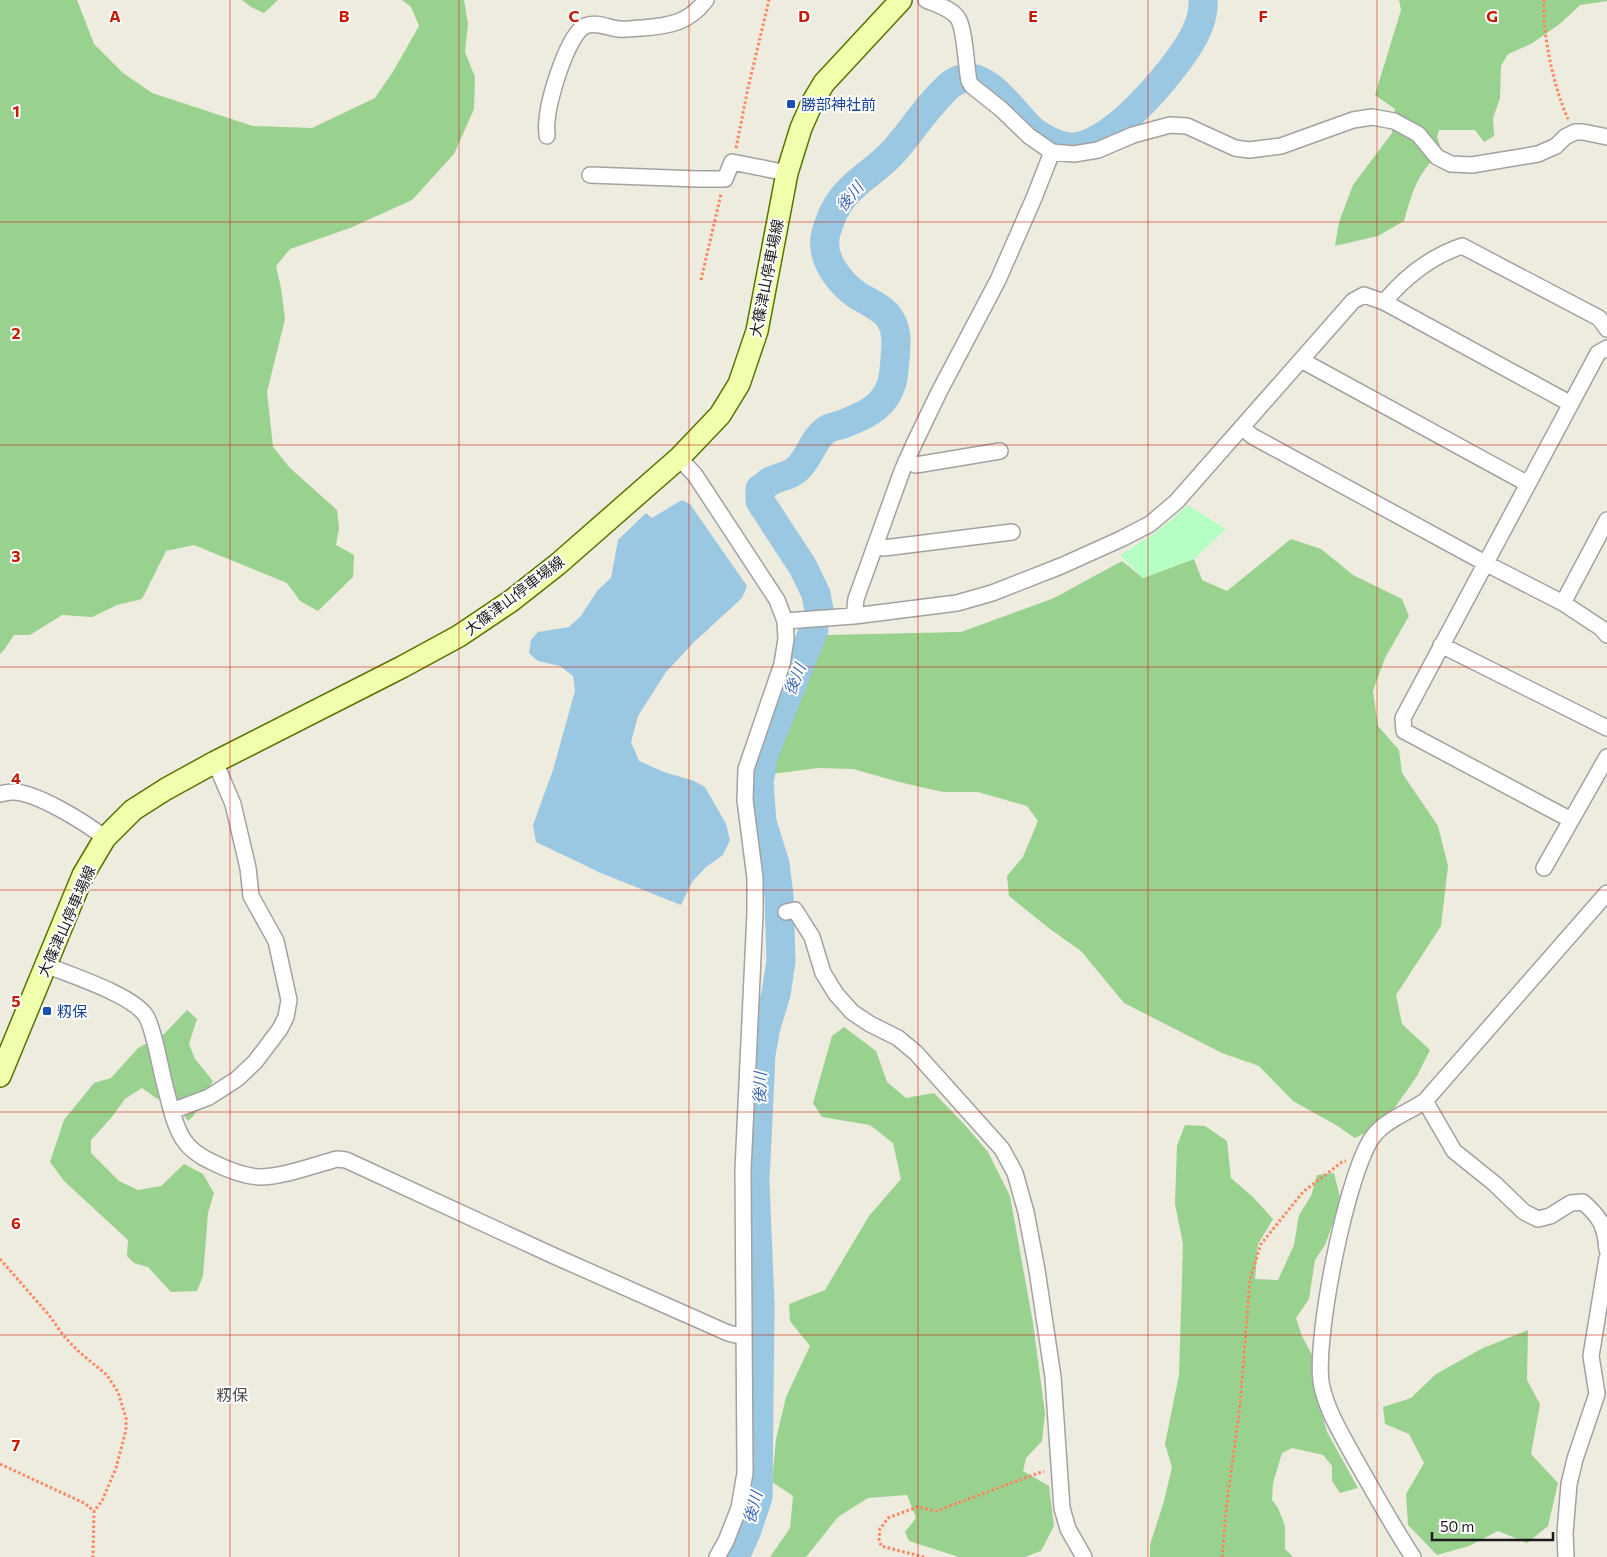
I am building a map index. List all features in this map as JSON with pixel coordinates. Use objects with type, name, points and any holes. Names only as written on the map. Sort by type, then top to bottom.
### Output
[{"type":"main road","name":"大篠津山停車場線","points":[[0,1076],[84,874],[104,838],[133,810],[214,762],[402,667],[467,631],[511,601],[558,564],[679,458],[720,415],[739,384],[757,331],[787,173],[801,128],[812,103],[824,83],[901,0]]},
{"type":"street","points":[[547,136],[547,120],[551,99],[564,57],[570,44],[584,26],[594,24],[622,30],[667,26],[682,21],[699,9],[706,0]]},
{"type":"street","points":[[926,0],[950,11],[957,17],[961,26],[968,76],[972,86],[1001,109],[1029,136],[1052,152],[1074,154],[1098,150],[1133,135],[1170,124],[1187,126],[1235,148],[1249,150],[1281,146],[1353,120],[1372,117],[1394,121],[1418,134],[1437,157],[1451,164],[1472,164],[1538,154],[1556,146],[1565,137],[1575,132],[1607,138]]},
{"type":"street","points":[[854,616],[856,598],[906,461],[939,392],[998,280],[1052,152]]},
{"type":"street","points":[[590,175],[725,179],[732,162],[787,173]]},
{"type":"street","points":[[1384,302],[1399,284],[1421,268],[1449,250],[1462,246],[1599,318],[1607,329]]},
{"type":"street","points":[[785,621],[854,616],[957,603],[992,593],[1061,566],[1150,524],[1176,502],[1353,301],[1364,295],[1384,302],[1571,404]]},
{"type":"street","points":[[1571,820],[1404,731],[1403,718],[1598,353],[1607,348]]},
{"type":"street","points":[[1301,360],[1528,484]]},
{"type":"street","points":[[1242,427],[1252,436],[1485,563],[1563,603],[1601,628],[1607,636]]},
{"type":"street","points":[[906,461],[916,465],[1000,451]]},
{"type":"street","points":[[679,458],[694,475],[777,600],[785,621],[786,639],[782,664],[746,769],[745,800],[755,886],[743,1170],[745,1473],[739,1508],[726,1541],[717,1557]]},
{"type":"street","points":[[1563,603],[1607,520]]},
{"type":"street","points":[[875,546],[884,548],[1012,532]]},
{"type":"street","points":[[1441,644],[1607,728]]},
{"type":"street","points":[[1544,868],[1607,757]]},
{"type":"street","points":[[172,1111],[209,1097],[236,1079],[255,1062],[280,1029],[286,1017],[289,1000],[276,940],[251,896],[248,868],[233,804],[214,762]]},
{"type":"street","points":[[0,794],[13,792],[46,802],[104,838]]},
{"type":"street","points":[[1413,1557],[1328,1410],[1321,1384],[1320,1349],[1327,1293],[1348,1200],[1362,1159],[1374,1135],[1389,1122],[1412,1110],[1425,1100],[1607,893]]},
{"type":"street","points":[[786,912],[795,910],[812,937],[823,973],[836,994],[852,1012],[870,1024],[898,1038],[916,1053],[1002,1149],[1015,1174],[1026,1212],[1053,1377],[1062,1508],[1068,1529],[1084,1557]]},
{"type":"street","points":[[46,965],[118,995],[136,1006],[146,1016],[152,1031],[172,1111],[183,1139],[192,1150],[204,1158],[248,1175],[260,1177],[337,1159],[346,1160],[552,1255],[728,1333],[744,1337]]},
{"type":"street","points":[[1425,1100],[1454,1151],[1495,1184],[1524,1212],[1538,1219],[1550,1216],[1571,1203],[1583,1202],[1595,1213],[1606,1231],[1607,1250]]},
{"type":"street","points":[[1566,1557],[1569,1484],[1596,1394],[1591,1356],[1607,1258]]},
{"type":"path","points":[[732,162],[769,0]]},
{"type":"path","points":[[1544,0],[1548,52],[1564,110],[1575,132]]},
{"type":"path","points":[[701,280],[725,179]]},
{"type":"path","points":[[1222,1557],[1227,1502],[1240,1406],[1250,1280],[1261,1244],[1303,1192],[1342,1162],[1362,1159]]},
{"type":"path","points":[[0,1259],[48,1314],[64,1336],[78,1351],[107,1375],[118,1392],[126,1418],[126,1430],[116,1468],[102,1501],[94,1511],[93,1557]]},
{"type":"path","points":[[0,1464],[84,1503],[94,1511]]},
{"type":"path","points":[[924,1557],[882,1546],[879,1539],[880,1529],[888,1518],[917,1507],[936,1512],[1059,1465]]},
{"type":"green space","points":[[0,0],[77,0],[94,44],[123,73],[152,93],[253,126],[312,128],[375,98],[394,70],[419,26],[411,7],[402,0],[464,0],[468,24],[465,52],[475,77],[474,109],[454,154],[412,200],[350,228],[290,249],[276,266],[285,319],[267,392],[273,447],[290,468],[337,510],[339,528],[336,545],[354,555],[353,577],[318,611],[300,601],[287,583],[194,545],[166,551],[142,599],[117,605],[92,617],[62,615],[30,635],[14,635],[0,654]]},
{"type":"green space","points":[[242,0],[278,0],[264,13]]},
{"type":"green space","points":[[1399,0],[1607,1],[1580,5],[1561,23],[1531,44],[1508,54],[1501,66],[1500,98],[1493,118],[1494,136],[1484,142],[1475,130],[1439,130],[1437,137],[1442,151],[1421,175],[1410,200],[1404,221],[1378,236],[1335,246],[1339,222],[1353,185],[1392,133],[1395,109],[1375,95],[1401,10]]},
{"type":"green space","points":[[1188,505],[1226,529],[1194,559],[1143,578],[1120,555],[1172,520]]},
{"type":"green space","points":[[1291,539],[1321,549],[1353,575],[1402,599],[1409,616],[1385,658],[1373,691],[1378,726],[1399,750],[1402,773],[1438,826],[1448,866],[1441,926],[1396,995],[1402,1024],[1430,1050],[1417,1076],[1391,1113],[1369,1131],[1355,1138],[1293,1101],[1259,1066],[1222,1053],[1124,1003],[1081,951],[1009,896],[1007,876],[1023,857],[1038,821],[1027,806],[978,792],[943,792],[853,769],[818,768],[772,774],[768,757],[813,649],[827,635],[961,632],[1054,598],[1122,561],[1143,578],[1194,559],[1202,580],[1227,591]]},
{"type":"green space","points":[[187,1010],[197,1019],[189,1044],[195,1059],[213,1081],[192,1118],[188,1121],[176,1105],[156,1098],[142,1088],[125,1099],[91,1140],[91,1153],[119,1181],[138,1190],[161,1186],[184,1164],[203,1174],[214,1193],[208,1213],[203,1276],[197,1291],[171,1292],[148,1267],[134,1263],[127,1256],[128,1240],[64,1181],[50,1162],[64,1120],[94,1083],[111,1078],[138,1048],[164,1034]]},
{"type":"green space","points":[[844,1027],[876,1051],[887,1082],[906,1098],[934,1093],[988,1152],[1010,1196],[1033,1323],[1045,1413],[1042,1441],[1026,1458],[1023,1471],[1049,1486],[1054,1526],[1041,1551],[1025,1557],[959,1557],[909,1541],[905,1532],[916,1518],[907,1495],[868,1498],[838,1517],[806,1557],[770,1557],[790,1528],[793,1496],[772,1482],[776,1439],[786,1397],[810,1346],[790,1321],[789,1304],[825,1290],[869,1216],[901,1179],[893,1143],[870,1125],[822,1117],[813,1103],[832,1036]]},
{"type":"green space","points":[[1185,1125],[1205,1126],[1227,1141],[1231,1178],[1253,1197],[1273,1219],[1258,1244],[1255,1279],[1278,1280],[1294,1245],[1299,1215],[1311,1196],[1317,1175],[1334,1173],[1341,1201],[1325,1245],[1315,1260],[1309,1299],[1296,1318],[1302,1336],[1313,1357],[1319,1403],[1327,1432],[1358,1488],[1340,1493],[1332,1481],[1332,1466],[1323,1455],[1292,1448],[1282,1453],[1273,1483],[1272,1500],[1278,1508],[1285,1526],[1285,1549],[1293,1557],[1150,1557],[1150,1545],[1164,1501],[1172,1467],[1165,1444],[1179,1375],[1183,1244],[1175,1204],[1177,1146]]},
{"type":"green space","points":[[1528,1330],[1527,1380],[1540,1404],[1531,1454],[1558,1483],[1548,1526],[1527,1543],[1498,1531],[1469,1546],[1437,1555],[1408,1525],[1406,1494],[1424,1463],[1409,1434],[1385,1424],[1383,1407],[1411,1398],[1436,1374],[1483,1348]]},
{"type":"water","points":[[682,500],[690,504],[747,586],[742,598],[694,642],[666,672],[638,716],[631,742],[639,761],[664,772],[694,781],[705,787],[726,824],[730,840],[723,855],[706,867],[692,882],[681,905],[601,873],[536,842],[533,825],[553,770],[575,691],[573,676],[560,666],[538,661],[529,653],[531,640],[538,632],[569,627],[581,616],[597,591],[611,578],[618,540],[646,513],[652,518]]},
{"type":"waterway","name":"後川","points":[[819,610],[816,594],[803,567],[760,501],[760,489],[771,481],[796,470],[804,461],[817,439],[826,430],[870,412],[885,397],[892,383],[896,343],[893,324],[884,312],[857,295],[844,284],[829,263],[826,255],[825,238],[833,214],[841,199],[894,151],[942,92],[950,85],[962,79],[973,79],[984,83],[995,91],[1032,130],[1045,139],[1069,147],[1085,145],[1102,137],[1137,108],[1181,56],[1198,28],[1203,11],[1203,0]]},
{"type":"waterway","name":"後川","points":[[735,1557],[747,1530],[758,1497],[760,1304],[755,1181],[761,1054],[766,1027],[776,994],[781,961],[779,895],[775,864],[762,822],[759,782],[764,754],[814,629]]},
{"type":"place","name":"勝部神社前","points":[[791,104]]},
{"type":"place","name":"籾保","points":[[47,1011]]},
{"type":"district","name":"籾保","points":[[232,1394]]}]
